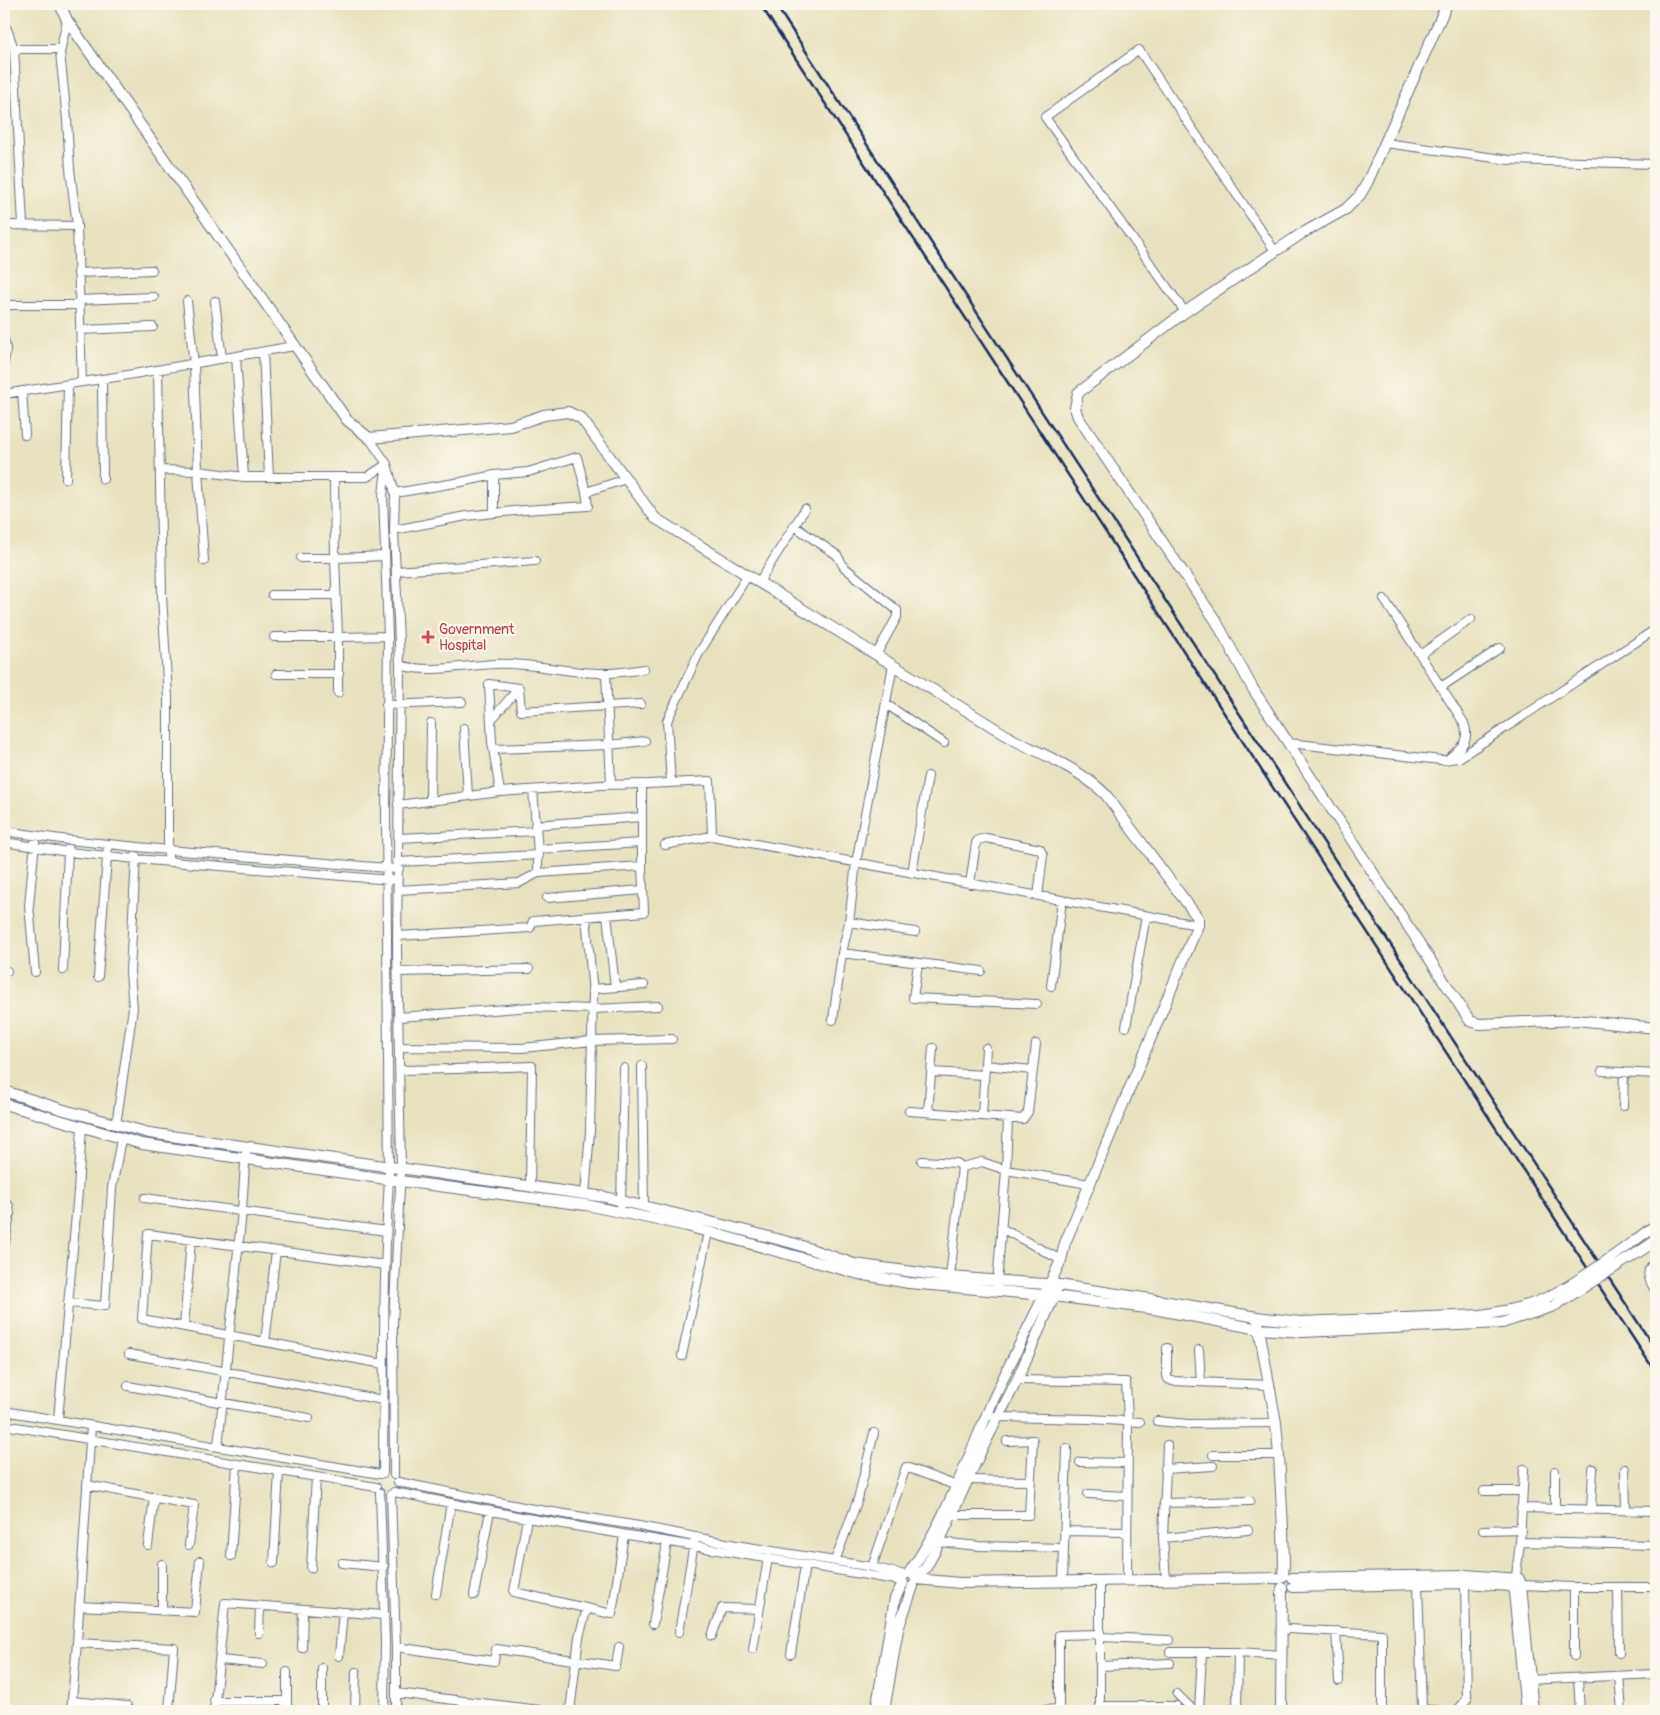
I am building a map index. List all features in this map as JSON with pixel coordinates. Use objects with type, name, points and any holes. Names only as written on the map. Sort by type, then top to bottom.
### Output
[{"type":"street","points":[[60,4],[67,20],[346,420],[369,438],[387,464],[395,493],[394,530],[400,665],[398,805],[400,1168],[394,1180],[386,1231],[382,1474],[376,1480],[384,1567],[384,1711]]},
{"type":"street","points":[[1446,4],[1360,195],[1346,209],[1301,234],[1185,312],[1078,393],[1074,408],[1078,417],[1216,621],[1253,688],[1470,1021],[1480,1024],[1576,1020],[1656,1028]]},
{"type":"street","points":[[67,20],[61,49],[70,169],[77,226],[82,382]]},
{"type":"street","points":[[4,29],[7,29],[14,49],[23,225]]},
{"type":"street","points":[[14,49],[61,49]]},
{"type":"street","points":[[1185,312],[1045,117],[1139,50],[1275,251]]},
{"type":"street","points":[[1385,142],[1510,160],[1656,164]]},
{"type":"street","points":[[4,225],[77,226]]},
{"type":"street","points":[[78,273],[152,270]]},
{"type":"street","points":[[4,305],[154,298]]},
{"type":"street","points":[[187,301],[194,364],[204,561]]},
{"type":"street","points":[[215,301],[222,359]]},
{"type":"street","points":[[80,330],[154,327]]},
{"type":"street","points":[[4,339],[6,348],[4,363]]},
{"type":"street","points":[[4,394],[294,346]]},
{"type":"street","points":[[263,352],[270,477]]},
{"type":"street","points":[[236,356],[244,477]]},
{"type":"street","points":[[158,370],[162,596],[168,698],[168,862]]},
{"type":"street","points":[[102,379],[103,479]]},
{"type":"street","points":[[66,479],[68,384]]},
{"type":"street","points":[[22,391],[25,435]]},
{"type":"street","points":[[369,438],[511,426],[544,415],[568,412],[581,418],[655,518],[1014,740],[1072,768],[1092,781],[1106,795],[1198,918],[1198,925],[1065,1243],[1054,1285],[926,1549],[910,1580],[895,1598],[876,1711]]},
{"type":"street","points":[[394,530],[466,516],[588,506],[576,457],[528,472],[494,475],[395,493]]},
{"type":"street","points":[[160,470],[198,471],[244,477],[334,478],[367,477],[387,464]]},
{"type":"street","points":[[387,464],[383,495],[388,636],[386,880],[389,1167],[394,1180],[392,1323],[397,1486],[392,1493],[396,1711]]},
{"type":"street","points":[[494,475],[494,513]]},
{"type":"street","points":[[334,478],[338,693]]},
{"type":"street","points":[[586,492],[626,479]]},
{"type":"street","points":[[759,582],[805,509]]},
{"type":"street","points":[[794,526],[839,556],[844,567],[897,610],[897,617],[876,655]]},
{"type":"street","points":[[301,558],[385,556]]},
{"type":"street","points":[[396,571],[535,561]]},
{"type":"street","points":[[672,783],[667,721],[699,653],[748,576]]},
{"type":"street","points":[[272,595],[336,594]]},
{"type":"street","points":[[1384,598],[1464,723],[1467,731],[1466,738],[1462,746],[1447,760]]},
{"type":"street","points":[[1420,655],[1471,619]]},
{"type":"street","points":[[1289,743],[1447,760],[1465,755],[1656,629]]},
{"type":"street","points":[[274,637],[388,636]]},
{"type":"street","points":[[1441,687],[1500,648]]},
{"type":"street","points":[[400,665],[407,668],[496,664],[534,665],[579,672],[606,673],[644,669]]},
{"type":"street","points":[[833,1020],[842,953],[849,922],[856,863],[893,665]]},
{"type":"street","points":[[606,673],[611,784]]},
{"type":"street","points":[[276,674],[339,674]]},
{"type":"street","points":[[500,792],[494,750],[489,684],[519,688]]},
{"type":"street","points":[[519,688],[521,711],[641,704]]},
{"type":"street","points":[[491,720],[519,688]]},
{"type":"street","points":[[386,705],[462,702]]},
{"type":"street","points":[[886,704],[944,743]]},
{"type":"street","points":[[430,801],[431,723]]},
{"type":"street","points":[[464,728],[468,796]]},
{"type":"street","points":[[494,750],[609,745],[645,741]]},
{"type":"street","points":[[912,873],[928,776]]},
{"type":"street","points":[[398,805],[500,792],[611,784],[710,781],[712,836]]},
{"type":"street","points":[[398,936],[530,928],[533,921],[644,912],[642,784]]},
{"type":"street","points":[[533,790],[538,873]]},
{"type":"street","points":[[399,838],[535,828],[642,817]]},
{"type":"street","points":[[4,831],[136,847],[386,867],[642,843]]},
{"type":"street","points":[[35,972],[29,906],[36,835]]},
{"type":"street","points":[[665,845],[712,836],[1198,925]]},
{"type":"street","points":[[970,884],[976,843],[978,840],[986,838],[1040,849],[1043,855],[1038,896]]},
{"type":"street","points":[[63,970],[68,840]]},
{"type":"street","points":[[4,842],[68,852],[136,859],[398,881]]},
{"type":"street","points":[[98,977],[108,844]]},
{"type":"street","points":[[116,1125],[133,1008],[130,972],[136,847]]},
{"type":"street","points":[[398,890],[519,883],[538,873],[642,866]]},
{"type":"street","points":[[547,898],[643,890]]},
{"type":"street","points":[[1051,986],[1062,900]]},
{"type":"street","points":[[607,915],[615,987]]},
{"type":"street","points":[[1126,1027],[1146,916]]},
{"type":"street","points":[[584,1195],[590,1131],[592,1041],[592,989],[586,917]]},
{"type":"street","points":[[849,922],[915,932]]},
{"type":"street","points":[[842,953],[918,964],[981,970]]},
{"type":"street","points":[[918,964],[913,998],[1037,1004]]},
{"type":"street","points":[[398,972],[529,969]]},
{"type":"street","points":[[592,989],[644,985]]},
{"type":"street","points":[[399,1017],[532,1007],[592,1010],[658,1006]]},
{"type":"street","points":[[399,1047],[522,1048],[592,1041],[672,1039]]},
{"type":"street","points":[[909,1111],[1020,1119],[1026,1117],[1036,1044]]},
{"type":"street","points":[[928,1112],[933,1048]]},
{"type":"street","points":[[982,1116],[986,1048]]},
{"type":"street","points":[[985,1065],[1032,1070]]},
{"type":"street","points":[[399,1070],[532,1066],[530,1187]]},
{"type":"street","points":[[642,1066],[644,1207]]},
{"type":"street","points":[[621,1207],[624,1068]]},
{"type":"street","points":[[1602,1071],[1656,1074]]},
{"type":"street","points":[[931,1072],[984,1075]]},
{"type":"street","points":[[1623,1106],[1624,1072]]},
{"type":"street","points":[[4,1090],[116,1125],[246,1153],[394,1180],[586,1205],[644,1207],[796,1244],[854,1264],[950,1277],[1049,1296],[1154,1308],[1259,1329],[1481,1314],[1510,1310],[1538,1301],[1573,1283],[1656,1226]]},
{"type":"street","points":[[4,1104],[121,1139],[149,1145],[400,1168],[584,1195],[859,1274],[909,1283],[997,1286],[1054,1285],[1163,1301],[1302,1327],[1502,1323],[1554,1306],[1656,1241]]},
{"type":"street","points":[[997,1286],[1008,1118]]},
{"type":"street","points":[[58,1420],[82,1127]]},
{"type":"street","points":[[68,1303],[105,1306],[112,1188],[121,1139]]},
{"type":"street","points":[[218,1447],[239,1247],[246,1153]]},
{"type":"street","points":[[922,1161],[957,1164],[962,1167],[982,1162],[1006,1170],[1089,1184]]},
{"type":"street","points":[[950,1277],[962,1167]]},
{"type":"street","points":[[145,1198],[386,1231]]},
{"type":"street","points":[[4,1202],[9,1206],[10,1214],[4,1247]]},
{"type":"street","points":[[1001,1228],[1060,1264]]},
{"type":"street","points":[[682,1356],[708,1232]]},
{"type":"street","points":[[383,1364],[142,1320],[148,1234],[385,1265]]},
{"type":"street","points":[[184,1327],[191,1240]]},
{"type":"street","points":[[265,1342],[276,1251]]},
{"type":"street","points":[[1656,1261],[1649,1268],[1648,1273],[1650,1283],[1656,1292]]},
{"type":"street","points":[[884,1711],[898,1629],[910,1580],[925,1569],[939,1542],[968,1480],[992,1416],[1017,1380],[1049,1296]]},
{"type":"street","points":[[1258,1318],[1276,1423],[1279,1454],[1288,1629],[1287,1711]]},
{"type":"street","points":[[1167,1348],[1168,1379],[1270,1385]]},
{"type":"street","points":[[1199,1350],[1200,1382]]},
{"type":"street","points":[[129,1354],[227,1370],[384,1400]]},
{"type":"street","points":[[1017,1380],[1126,1382],[1128,1421],[1127,1580]]},
{"type":"street","points":[[128,1386],[309,1418]]},
{"type":"street","points":[[4,1411],[382,1474],[387,1472],[396,1479],[528,1508],[872,1567],[910,1580],[960,1583],[1063,1581],[1100,1584],[1127,1580],[1517,1584]]},
{"type":"street","points":[[992,1416],[1140,1422]]},
{"type":"street","points":[[1157,1421],[1188,1424],[1276,1423]]},
{"type":"street","points":[[4,1425],[316,1477],[392,1493],[667,1543],[910,1580],[960,1590],[1100,1584],[1286,1582],[1465,1575],[1517,1584],[1574,1587],[1656,1587]]},
{"type":"street","points":[[71,1711],[91,1426]]},
{"type":"street","points":[[835,1561],[858,1499],[874,1433]]},
{"type":"street","points":[[952,1514],[1029,1515],[1033,1440],[1007,1441]]},
{"type":"street","points":[[1166,1580],[1164,1503],[1167,1445]]},
{"type":"street","points":[[1063,1581],[1067,1448]]},
{"type":"street","points":[[1213,1455],[1279,1454]]},
{"type":"street","points":[[1080,1462],[1127,1462]]},
{"type":"street","points":[[231,1556],[237,1464]]},
{"type":"street","points":[[1165,1469],[1212,1466]]},
{"type":"street","points":[[872,1567],[906,1467],[957,1486]]},
{"type":"street","points":[[1524,1469],[1517,1584],[1527,1680],[1533,1711]]},
{"type":"street","points":[[1591,1510],[1593,1469]]},
{"type":"street","points":[[1625,1470],[1626,1511]]},
{"type":"street","points":[[274,1562],[279,1471]]},
{"type":"street","points":[[1555,1471],[1555,1509]]},
{"type":"street","points":[[311,1568],[316,1477]]},
{"type":"street","points":[[968,1480],[1031,1481]]},
{"type":"street","points":[[87,1485],[194,1505],[189,1545]]},
{"type":"street","points":[[1484,1491],[1522,1492]]},
{"type":"street","points":[[1088,1494],[1127,1496]]},
{"type":"street","points":[[148,1545],[154,1497]]},
{"type":"street","points":[[1164,1503],[1250,1501]]},
{"type":"street","points":[[436,1594],[451,1504]]},
{"type":"street","points":[[1521,1508],[1656,1511]]},
{"type":"street","points":[[474,1595],[490,1511]]},
{"type":"street","points":[[527,1518],[514,1592],[612,1614],[624,1535]]},
{"type":"street","points":[[1483,1530],[1521,1528]]},
{"type":"street","points":[[1164,1538],[1248,1530]]},
{"type":"street","points":[[1064,1531],[1127,1532]]},
{"type":"street","points":[[678,1632],[695,1537]]},
{"type":"street","points":[[939,1542],[979,1546],[1064,1548]]},
{"type":"street","points":[[1520,1542],[1656,1545]]},
{"type":"street","points":[[653,1624],[667,1543]]},
{"type":"street","points":[[753,1649],[768,1558]]},
{"type":"street","points":[[79,1606],[195,1612],[200,1561]]},
{"type":"street","points":[[342,1563],[384,1567]]},
{"type":"street","points":[[162,1564],[162,1610]]},
{"type":"street","points":[[791,1654],[805,1564]]},
{"type":"street","points":[[1281,1711],[1281,1655],[1286,1582]]},
{"type":"street","points":[[1457,1711],[1467,1699],[1465,1583]]},
{"type":"street","points":[[1100,1584],[1100,1708],[1176,1706]]},
{"type":"street","points":[[1418,1584],[1422,1710],[1443,1711]]},
{"type":"street","points":[[1574,1587],[1574,1656]]},
{"type":"street","points":[[1618,1587],[1618,1653]]},
{"type":"street","points":[[214,1711],[225,1604],[384,1616]]},
{"type":"street","points":[[259,1632],[260,1606]]},
{"type":"street","points":[[570,1711],[579,1636],[587,1608]]},
{"type":"street","points":[[712,1636],[722,1608],[759,1609]]},
{"type":"street","points":[[302,1648],[303,1609]]},
{"type":"street","points":[[339,1656],[343,1612]]},
{"type":"street","points":[[1288,1629],[1382,1634],[1382,1709],[1384,1711]]},
{"type":"street","points":[[1336,1631],[1339,1681]]},
{"type":"street","points":[[1024,1711],[1059,1710],[1059,1635],[1169,1640]]},
{"type":"street","points":[[77,1643],[174,1648],[168,1711]]},
{"type":"street","points":[[396,1647],[494,1662],[496,1649],[616,1666],[619,1646]]},
{"type":"street","points":[[1170,1652],[1238,1652],[1281,1655]]},
{"type":"street","points":[[1237,1711],[1238,1652]]},
{"type":"street","points":[[1199,1711],[1202,1653]]},
{"type":"street","points":[[220,1660],[263,1664]]},
{"type":"street","points":[[1101,1666],[1170,1663]]},
{"type":"street","points":[[322,1668],[322,1711]]},
{"type":"street","points":[[287,1672],[287,1711]]},
{"type":"street","points":[[355,1711],[356,1672]]},
{"type":"street","points":[[1527,1680],[1656,1674]]},
{"type":"street","points":[[1619,1676],[1622,1711]]},
{"type":"street","points":[[1578,1678],[1580,1711]]},
{"type":"street","points":[[1526,1711],[1527,1680]]},
{"type":"street","points":[[396,1693],[548,1711]]},
{"type":"street","points":[[1177,1694],[1194,1711]]},
{"type":"street","points":[[72,1701],[127,1706],[126,1711]]},
{"type":"street","points":[[214,1701],[287,1701]]},
{"type":"railway","points":[[760,4],[1656,1373]]},
{"type":"railway","points":[[775,4],[1656,1350]]},
{"type":"place","name":"Government Hospital","points":[[428,637]]}]
